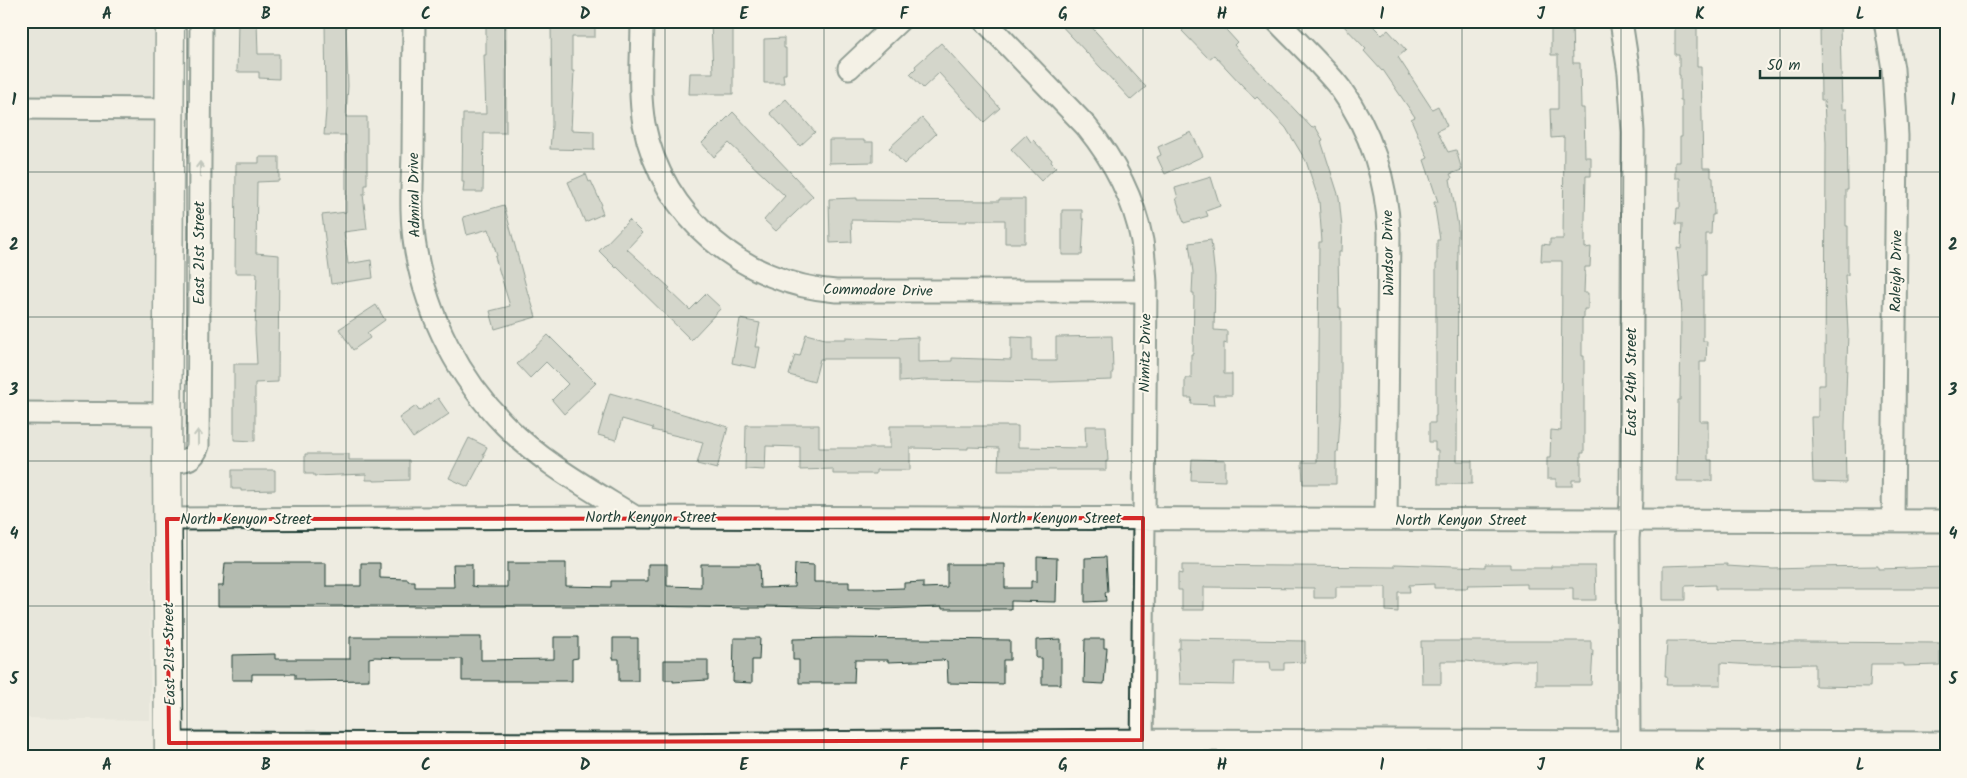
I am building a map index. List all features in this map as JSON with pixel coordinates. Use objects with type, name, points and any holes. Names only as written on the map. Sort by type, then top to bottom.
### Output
[{"type":"main road","name":"East 21st Street","points":[[169,750],[167,462],[170,21]]},
{"type":"street","name":"East 21st Street","points":[[167,462],[192,458],[196,454],[198,446],[201,21]]},
{"type":"street","name":"Admiral Drive","points":[[414,21],[412,224],[420,270],[436,322],[453,357],[469,383],[504,425],[558,469],[635,517]]},
{"type":"street","name":"Commodore Drive","points":[[642,21],[641,96],[648,140],[658,167],[680,206],[698,228],[721,248],[751,268],[793,284],[836,291],[1146,291]]},
{"type":"street","points":[[850,68],[899,21]]},
{"type":"street","name":"Nimitz Drive","points":[[985,21],[1086,126],[1116,169],[1136,217],[1143,249],[1146,291],[1142,748]]},
{"type":"street","name":"Windsor Drive","points":[[1277,21],[1320,65],[1352,106],[1372,146],[1385,188],[1389,233],[1386,519]]},
{"type":"street","name":"East 24th Street","points":[[1621,21],[1629,73],[1632,132],[1630,520],[1628,539],[1629,743]]},
{"type":"street","name":"Raleigh Drive","points":[[1885,21],[1893,69],[1897,136],[1893,521]]},
{"type":"street","points":[[21,108],[170,109]]},
{"type":"street","points":[[21,413],[168,414]]},
{"type":"street","name":"North Kenyon Street","points":[[167,519],[635,517],[1946,521]]},
{"type":"street","points":[[169,750],[651,750],[1142,748],[1629,743],[1946,743]]},
{"type":"highlighted area","points":[[1143,518],[1142,740],[169,743],[167,519]]},
{"type":"shaded area","points":[[21,21],[154,21],[150,720],[21,718]]},
{"type":"building","points":[[238,21],[257,21],[258,54],[279,54],[279,79],[259,78],[259,72],[237,72]]},
{"type":"building","points":[[325,21],[346,21],[348,86],[346,117],[367,117],[367,185],[365,185],[365,194],[363,194],[367,229],[344,232],[348,264],[371,260],[373,278],[331,284],[322,215],[346,212],[346,135],[324,135],[326,110]]},
{"type":"building","points":[[486,21],[506,21],[506,133],[484,133],[483,192],[463,192],[463,114],[486,114],[484,55],[486,55]]},
{"type":"building","points":[[551,21],[595,21],[595,37],[572,37],[572,71],[574,71],[571,130],[594,131],[594,150],[550,149],[552,125]]},
{"type":"building","points":[[733,21],[733,94],[689,94],[690,73],[713,73],[711,22]]},
{"type":"building","points":[[1057,21],[1086,21],[1146,87],[1131,100]]},
{"type":"building","points":[[1191,21],[1218,21],[1237,42],[1234,45],[1312,128],[1315,126],[1323,140],[1321,141],[1339,197],[1342,227],[1341,252],[1338,252],[1339,308],[1341,308],[1341,405],[1338,452],[1336,452],[1336,484],[1303,484],[1302,462],[1317,462],[1319,242],[1322,242],[1319,201],[1306,161],[1286,128],[1257,97],[1255,99],[1214,55],[1209,59],[1182,31]]},
{"type":"building","points":[[1339,21],[1368,21],[1382,35],[1388,30],[1406,50],[1398,57],[1432,109],[1438,106],[1447,126],[1437,131],[1448,152],[1456,150],[1462,170],[1450,174],[1458,226],[1457,461],[1472,461],[1472,484],[1438,484],[1438,450],[1435,450],[1435,442],[1429,442],[1429,423],[1435,423],[1436,416],[1436,264],[1437,240],[1440,240],[1434,202],[1438,202],[1424,160],[1428,158],[1411,119],[1415,117],[1383,70]]},
{"type":"building","points":[[1572,21],[1573,63],[1580,63],[1581,108],[1584,108],[1585,157],[1591,157],[1591,176],[1586,176],[1585,219],[1585,248],[1591,247],[1590,267],[1585,267],[1584,293],[1588,293],[1588,309],[1584,309],[1584,318],[1582,318],[1584,453],[1581,453],[1581,480],[1572,480],[1572,486],[1556,486],[1556,479],[1547,479],[1547,458],[1550,458],[1551,430],[1561,431],[1562,261],[1541,261],[1542,244],[1550,245],[1550,239],[1563,239],[1564,137],[1551,138],[1550,109],[1558,109],[1558,55],[1551,55],[1551,22]]},
{"type":"building","points":[[1675,22],[1697,22],[1697,66],[1701,66],[1703,168],[1711,168],[1711,177],[1713,178],[1714,215],[1712,215],[1711,234],[1706,234],[1706,275],[1703,275],[1703,341],[1707,341],[1706,362],[1700,362],[1700,421],[1708,421],[1708,460],[1712,460],[1712,481],[1677,481],[1682,312],[1677,248],[1681,249],[1682,224],[1676,224],[1677,208],[1680,208],[1680,178],[1675,178],[1675,162],[1680,162],[1682,100],[1680,100],[1679,55],[1675,55]]},
{"type":"building","points":[[1820,25],[1840,25],[1842,109],[1847,109],[1848,190],[1846,190],[1846,226],[1848,226],[1848,275],[1845,275],[1848,332],[1845,426],[1846,483],[1813,482],[1811,417],[1818,417],[1818,385],[1825,385],[1826,143],[1824,100],[1821,100]]},
{"type":"building","points":[[784,38],[786,74],[783,74],[784,83],[764,83],[764,39]]},
{"type":"building","points":[[941,43],[1000,108],[984,122],[939,73],[923,88],[910,74],[916,68],[915,66]]},
{"type":"building","points":[[786,99],[815,132],[800,146],[770,113]]},
{"type":"building","points":[[733,112],[813,196],[776,231],[764,220],[785,196],[729,143],[714,157],[702,143]]},
{"type":"building","points":[[922,118],[936,134],[904,164],[889,148]]},
{"type":"building","points":[[1191,132],[1203,156],[1165,174],[1157,157],[1161,155],[1158,147]]},
{"type":"building","points":[[1026,135],[1031,142],[1033,140],[1052,160],[1051,162],[1056,167],[1041,181],[1011,149]]},
{"type":"building","points":[[829,140],[864,140],[864,142],[873,142],[873,162],[829,163]]},
{"type":"building","points":[[259,157],[279,157],[279,181],[257,182],[256,253],[279,255],[278,382],[255,383],[255,441],[234,440],[234,364],[257,364],[255,331],[257,273],[235,273],[236,163],[259,163]]},
{"type":"building","points":[[586,174],[602,205],[600,206],[603,214],[585,222],[568,182]]},
{"type":"building","points":[[1211,177],[1220,206],[1206,211],[1208,216],[1184,223],[1176,198],[1178,198],[1175,188]]},
{"type":"building","points":[[857,198],[857,200],[999,201],[999,199],[1025,199],[1025,243],[1005,243],[1005,220],[967,220],[967,222],[851,220],[852,242],[830,243],[829,199]]},
{"type":"building","points":[[504,205],[536,317],[495,329],[490,311],[510,306],[495,257],[497,256],[489,229],[467,235],[463,217]]},
{"type":"building","points":[[1062,210],[1082,210],[1082,219],[1084,219],[1082,255],[1062,255]]},
{"type":"building","points":[[629,220],[642,233],[627,249],[670,288],[668,289],[690,310],[706,294],[721,308],[691,340],[599,251]]},
{"type":"building","points":[[1211,240],[1215,277],[1214,330],[1227,331],[1227,344],[1224,343],[1224,374],[1232,374],[1232,395],[1213,395],[1214,405],[1191,404],[1192,398],[1185,398],[1185,378],[1191,378],[1191,354],[1193,354],[1194,293],[1192,293],[1193,272],[1189,243]]},
{"type":"building","points":[[376,305],[385,320],[367,333],[370,338],[353,350],[339,329]]},
{"type":"building","points":[[740,319],[760,323],[755,347],[760,347],[756,368],[732,363]]},
{"type":"building","points":[[806,334],[825,339],[846,339],[846,337],[899,339],[918,337],[918,362],[952,361],[952,358],[1011,360],[1011,337],[1032,338],[1032,361],[1056,361],[1056,337],[1112,336],[1112,380],[1050,382],[924,380],[899,382],[899,359],[820,359],[814,382],[789,375],[795,355],[800,356]]},
{"type":"building","points":[[548,335],[596,383],[564,414],[552,400],[568,384],[546,362],[530,378],[517,364]]},
{"type":"building","points":[[610,393],[728,427],[717,469],[697,464],[703,442],[652,430],[653,428],[622,419],[616,440],[598,435]]},
{"type":"building","points":[[438,398],[449,414],[413,438],[399,418],[416,406],[419,411]]},
{"type":"building","points":[[746,425],[819,425],[819,448],[890,448],[890,426],[1018,426],[1018,447],[1086,448],[1085,426],[1106,426],[1108,461],[1106,461],[1106,470],[998,470],[999,448],[910,448],[910,470],[876,470],[876,474],[833,474],[833,469],[800,470],[800,447],[766,446],[765,470],[745,469]]},
{"type":"building","points":[[469,438],[487,447],[483,455],[485,455],[468,487],[449,478]]},
{"type":"building","points":[[305,454],[349,454],[349,460],[409,460],[409,480],[366,480],[366,474],[314,476],[314,474],[305,474]]},
{"type":"building","points":[[1192,459],[1225,460],[1225,481],[1191,480]]},
{"type":"building","points":[[232,470],[275,470],[275,490],[241,491],[241,489],[232,489]]},
{"type":"building","points":[[1037,557],[1057,558],[1056,602],[1011,601],[1011,609],[942,609],[942,607],[881,609],[766,606],[766,608],[746,608],[648,606],[218,606],[218,586],[223,586],[225,563],[326,563],[326,586],[361,586],[361,563],[380,563],[380,578],[408,579],[408,581],[415,581],[415,587],[454,587],[453,564],[472,564],[472,586],[478,587],[507,587],[507,563],[566,563],[566,586],[611,587],[611,581],[648,581],[648,564],[667,564],[667,586],[701,587],[701,564],[759,564],[760,588],[794,587],[795,564],[814,565],[814,582],[849,582],[849,588],[874,589],[904,588],[904,583],[923,582],[923,588],[947,587],[947,564],[1005,564],[1005,588],[1031,588],[1031,581],[1037,581]]},
{"type":"building","points":[[1106,557],[1108,592],[1105,592],[1106,601],[1085,602],[1085,558]]},
{"type":"building","points":[[1395,564],[1485,567],[1485,564],[1510,564],[1510,568],[1595,566],[1596,600],[1573,600],[1573,588],[1527,588],[1527,584],[1468,585],[1467,588],[1434,588],[1434,584],[1409,585],[1410,592],[1398,592],[1398,612],[1386,611],[1386,587],[1336,587],[1336,598],[1314,598],[1314,588],[1204,587],[1204,610],[1182,610],[1182,590],[1178,590],[1178,573],[1182,574],[1182,565],[1395,567]]},
{"type":"building","points":[[1727,564],[1727,566],[1773,569],[1878,566],[1878,569],[1946,567],[1946,589],[1715,589],[1715,585],[1685,586],[1685,600],[1663,600],[1663,566]]},
{"type":"building","points":[[350,637],[481,637],[481,660],[554,659],[554,637],[578,637],[578,658],[572,659],[572,681],[462,681],[462,659],[375,657],[369,658],[369,680],[303,681],[303,679],[295,679],[295,674],[252,674],[252,680],[232,680],[232,655],[275,654],[275,659],[350,659]]},
{"type":"building","points":[[613,638],[638,638],[638,681],[619,681],[619,659],[613,659]]},
{"type":"building","points":[[734,638],[760,638],[759,660],[752,660],[752,683],[733,682]]},
{"type":"building","points":[[793,639],[1010,640],[1010,660],[1003,660],[1003,684],[948,683],[947,661],[942,660],[888,662],[888,660],[855,660],[854,683],[799,683],[799,660],[793,660]]},
{"type":"building","points":[[1061,639],[1061,684],[1042,684],[1042,658],[1036,658],[1036,640]]},
{"type":"building","points":[[1085,639],[1104,639],[1104,648],[1107,648],[1104,684],[1084,683]]},
{"type":"building","points":[[1180,639],[1305,641],[1305,662],[1284,663],[1284,670],[1271,670],[1270,662],[1235,662],[1234,685],[1180,684],[1178,648],[1180,648]]},
{"type":"building","points":[[1421,641],[1591,641],[1591,650],[1593,650],[1591,685],[1536,685],[1536,661],[1475,663],[1467,661],[1441,661],[1441,684],[1422,684]]},
{"type":"building","points":[[1667,641],[1940,643],[1940,665],[1904,666],[1904,664],[1871,664],[1870,687],[1815,686],[1815,664],[1755,665],[1721,663],[1721,685],[1666,685]]},
{"type":"building","points":[[664,660],[708,660],[708,680],[673,682],[673,680],[664,680]]}]
